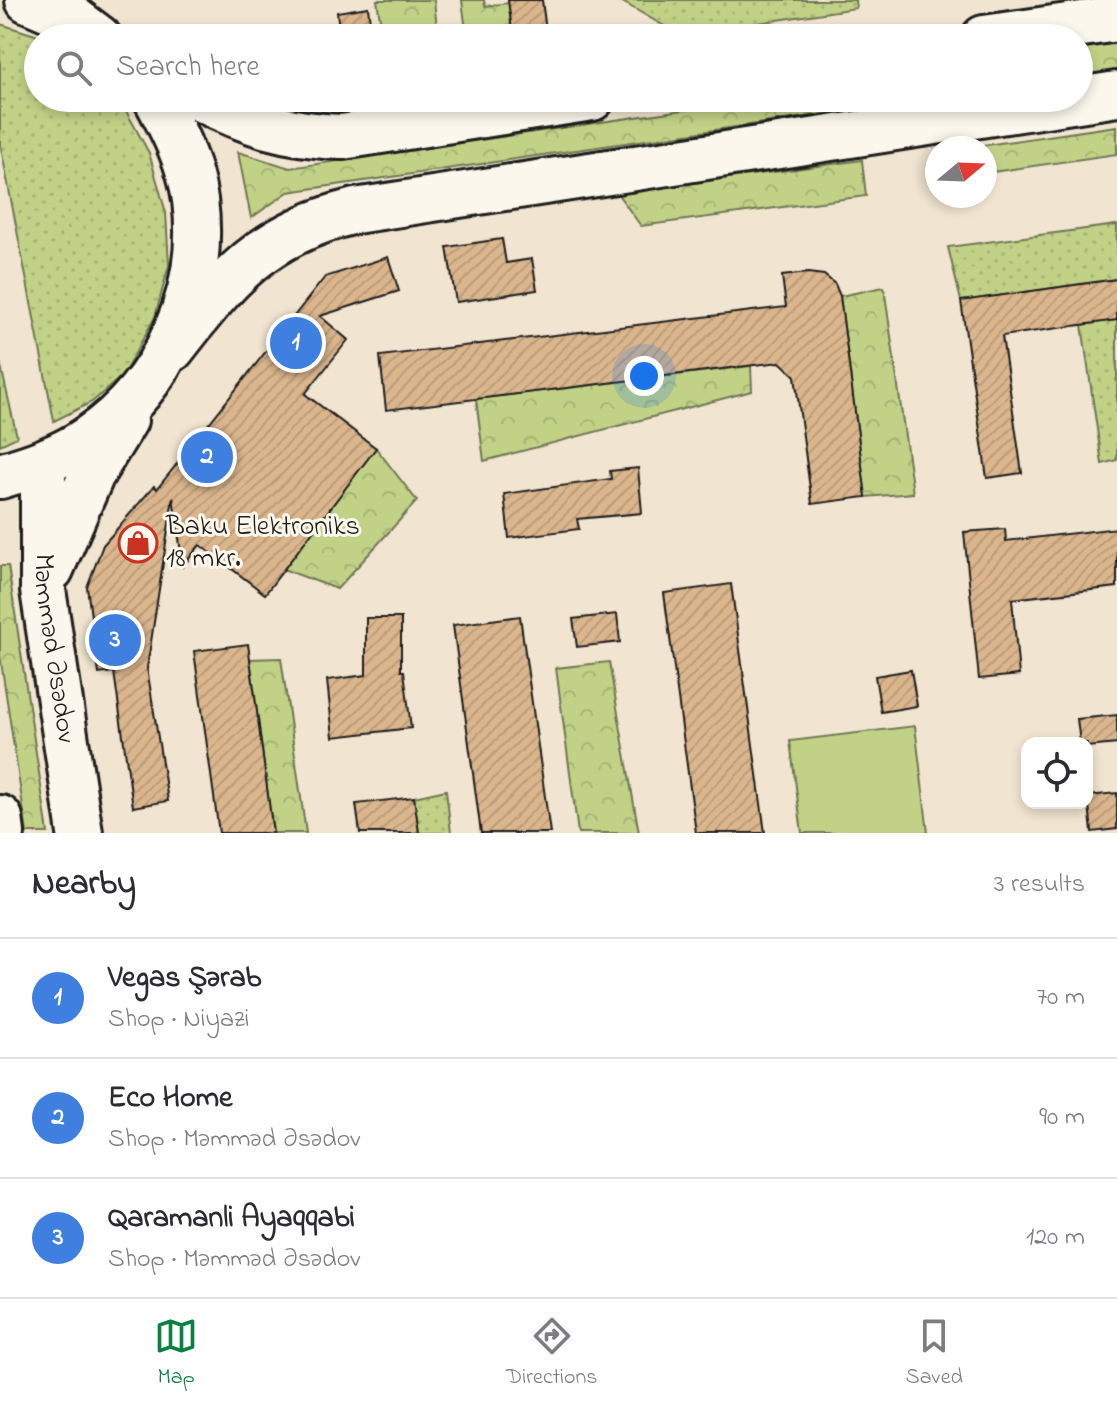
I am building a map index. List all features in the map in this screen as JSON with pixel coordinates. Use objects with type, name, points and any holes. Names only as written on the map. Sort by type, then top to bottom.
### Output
[{"type":"main road","points":[[28,0],[74,19]]},
{"type":"main road","points":[[1082,24],[1117,19]]},
{"type":"main road","points":[[1093,96],[1117,94]]},
{"type":"main road","points":[[43,590],[92,474],[161,364],[185,312],[196,242],[195,199],[180,144],[163,112]]},
{"type":"main road","points":[[226,112],[245,122],[310,136],[342,137],[502,112]]},
{"type":"main road","points":[[0,476],[43,463],[99,430],[129,405],[213,297],[252,259],[284,235],[313,221],[888,113]]},
{"type":"main road","name":"Məmməd Əsədov","points":[[43,463],[43,590],[80,833]]},
{"type":"main road","points":[[0,818],[2,833]]},
{"type":"green space","points":[[377,0],[434,0],[437,24],[381,24]]},
{"type":"green space","points":[[462,0],[484,0],[485,6],[509,3],[511,24],[465,24]]},
{"type":"green space","points":[[619,0],[855,0],[856,8],[752,24],[661,24]]},
{"type":"green space","points":[[0,24],[24,31],[24,112],[127,112],[149,153],[166,213],[169,265],[155,317],[123,375],[92,402],[54,421],[0,143]]},
{"type":"green space","points":[[1117,43],[1117,71],[1093,74],[1093,47]]},
{"type":"green space","points":[[669,112],[838,112],[288,192],[251,218],[238,152],[290,168]]},
{"type":"green space","points":[[1117,126],[1117,154],[997,171],[997,143]]},
{"type":"green space","points":[[862,160],[866,196],[641,226],[617,193]]},
{"type":"green space","points":[[1117,225],[1117,279],[961,301],[948,247]]},
{"type":"green space","points":[[884,287],[913,493],[866,497],[840,296]]},
{"type":"green space","points":[[1117,320],[1117,460],[1102,464],[1082,325]]},
{"type":"green space","points":[[0,362],[17,437],[0,445]]},
{"type":"green space","points":[[751,366],[752,391],[484,461],[476,399]]},
{"type":"green space","points":[[376,448],[417,501],[337,589],[283,569]]},
{"type":"green space","points":[[0,566],[8,566],[48,833],[27,833],[0,655]]},
{"type":"green space","points":[[281,658],[306,833],[273,833],[250,659]]},
{"type":"green space","points":[[609,662],[639,833],[578,833],[556,668]]},
{"type":"green space","points":[[915,726],[928,833],[802,833],[790,741]]},
{"type":"green space","points":[[446,790],[451,833],[419,833],[414,797]]},
{"type":"building","points":[[508,0],[542,0],[545,24],[511,24]]},
{"type":"building","points":[[368,7],[370,24],[338,24],[337,12]]},
{"type":"building","points":[[502,239],[506,263],[532,259],[537,290],[456,302],[447,247]]},
{"type":"building","points":[[388,257],[399,291],[320,316],[348,340],[305,394],[376,448],[265,594],[200,545],[183,566],[173,497],[147,668],[168,801],[133,807],[114,672],[99,674],[87,587],[103,545],[154,486],[157,489],[325,277]]},
{"type":"building","points":[[824,275],[835,284],[840,296],[866,497],[812,504],[795,376],[780,362],[386,410],[380,356],[786,307],[782,276]]},
{"type":"building","points":[[1117,279],[1117,320],[1002,336],[1022,473],[987,478],[961,301]]},
{"type":"building","points":[[638,468],[642,513],[577,519],[579,529],[509,538],[504,494],[611,479],[610,471]]},
{"type":"building","points":[[1117,528],[1117,587],[1012,599],[1019,675],[979,679],[964,532],[1005,529],[1006,541]]},
{"type":"building","points":[[731,584],[765,833],[696,833],[664,593]]},
{"type":"building","points":[[617,614],[620,642],[577,647],[573,619]]},
{"type":"building","points":[[520,616],[550,833],[481,833],[453,625]]},
{"type":"building","points":[[366,618],[401,618],[401,671],[404,671],[411,728],[333,737],[327,680],[366,675]]},
{"type":"building","points":[[248,644],[273,833],[219,833],[194,651]]},
{"type":"building","points":[[911,670],[917,706],[881,712],[875,676]]},
{"type":"building","points":[[1117,715],[1117,744],[1093,746],[1093,737],[1079,737],[1077,719]]},
{"type":"building","points":[[1117,793],[1117,829],[1092,832],[1089,809],[1093,809],[1093,795]]},
{"type":"building","points":[[414,797],[419,833],[360,833],[356,804]]},
{"type":"place","name":"Vegas Şərab","points":[[296,343]]},
{"type":"place","name":"Eco Home","points":[[207,457]]},
{"type":"place","name":"Baku Elektroniks 18 mkr.","points":[[138,543]]},
{"type":"place","name":"Qaramanli Ayaqqabi","points":[[115,640]]}]
